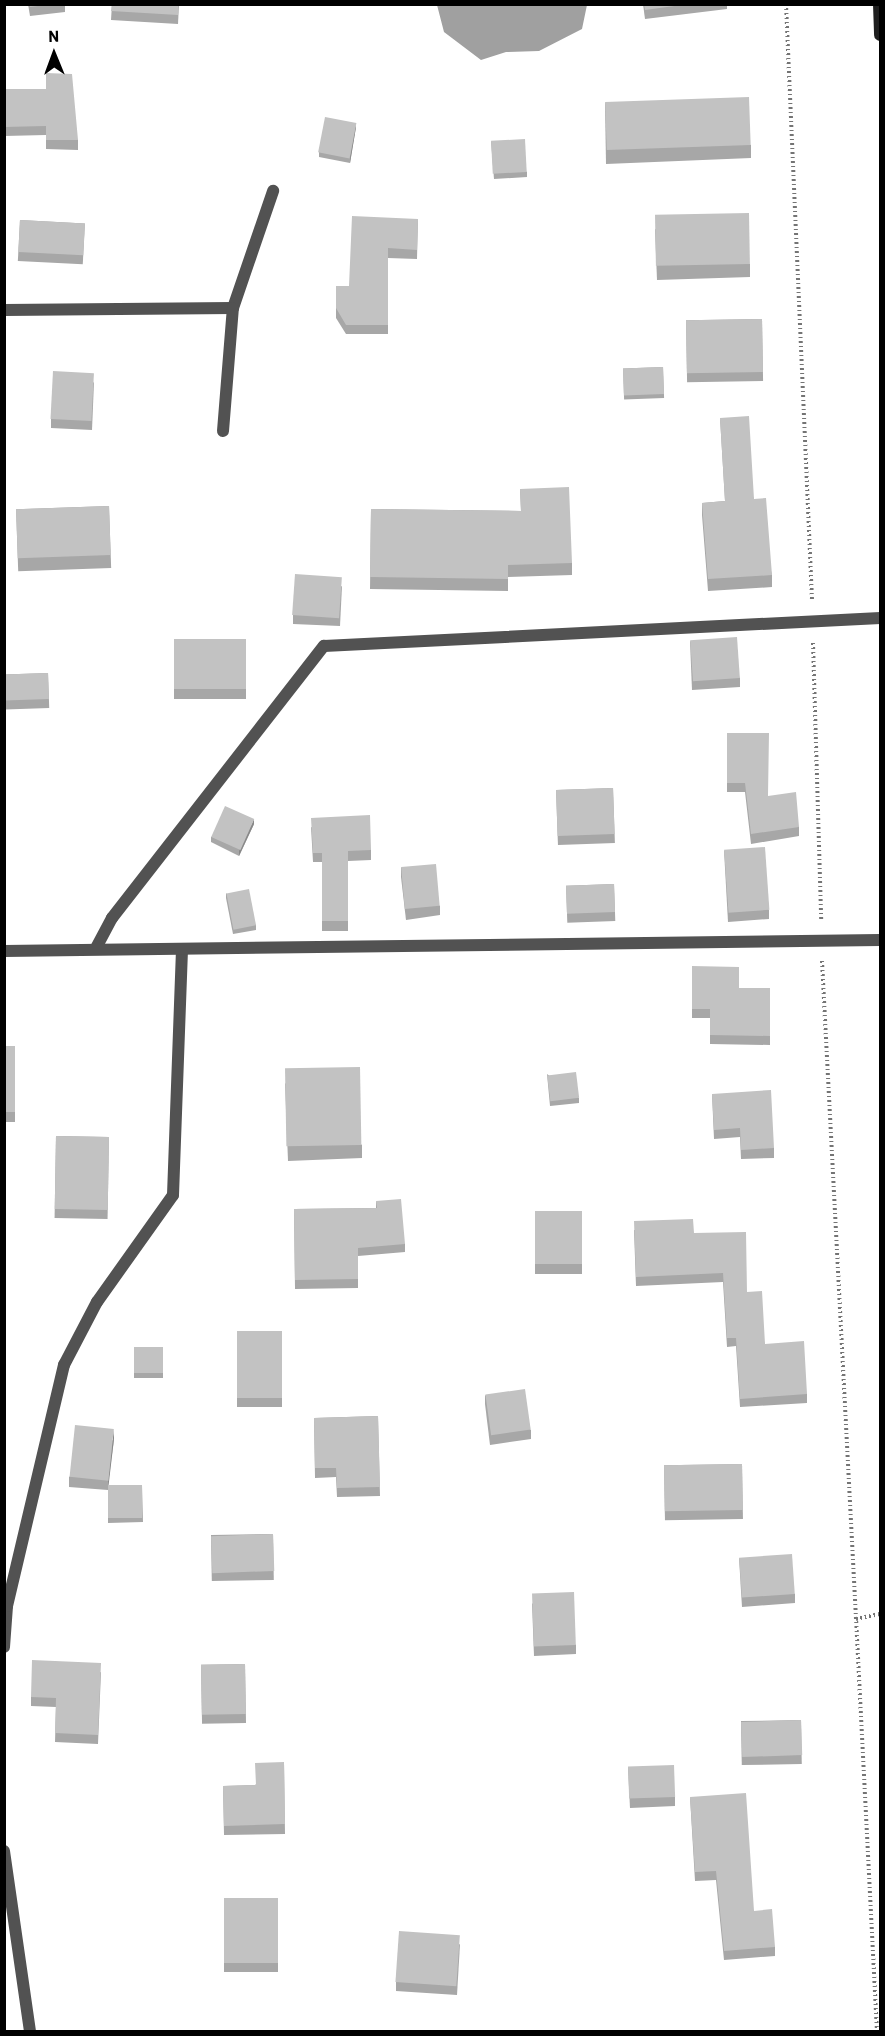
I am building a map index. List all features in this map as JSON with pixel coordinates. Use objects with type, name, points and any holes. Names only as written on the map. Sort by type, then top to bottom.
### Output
[{"type":"main road","points":[[879,4],[880,35]]},
{"type":"street","points":[[223,431],[234,308],[273,191]]},
{"type":"street","points":[[4,310],[234,308]]},
{"type":"street","points":[[96,948],[112,918],[324,646],[880,618]]},
{"type":"street","points":[[4,951],[96,948],[182,949],[880,940]]},
{"type":"street","points":[[4,1647],[7,1606],[64,1365],[97,1302],[173,1195],[182,949]]},
{"type":"street","points":[[4,1851],[30,2031]]},
{"type":"path","points":[[786,4],[813,620],[821,941],[877,2031]]},
{"type":"path","points":[[856,1619],[880,1614]]},
{"type":"shaded area","points":[[437,4],[587,5],[582,29],[539,51],[506,52],[481,60],[444,32]]},
{"type":"building","points":[[29,4],[53,4],[30,7]]},
{"type":"building","points":[[112,4],[178,4],[178,15],[111,11]]},
{"type":"building","points":[[644,4],[689,4],[645,10]]},
{"type":"building","points":[[46,73],[72,74],[78,140],[46,140],[46,126],[4,127],[4,89],[46,89]]},
{"type":"building","points":[[749,97],[751,145],[607,150],[605,102]]},
{"type":"building","points":[[325,117],[356,123],[350,158],[318,152]]},
{"type":"building","points":[[525,139],[527,172],[493,174],[491,141]]},
{"type":"building","points":[[749,213],[750,264],[656,266],[655,215]]},
{"type":"building","points":[[352,216],[418,219],[417,250],[388,248],[388,325],[346,325],[336,308],[336,286],[349,286]]},
{"type":"building","points":[[20,220],[85,223],[83,255],[18,252]]},
{"type":"building","points":[[762,319],[763,372],[687,373],[686,320]]},
{"type":"building","points":[[663,367],[664,394],[624,395],[623,368]]},
{"type":"building","points":[[53,371],[94,373],[91,421],[50,419]]},
{"type":"building","points":[[749,416],[754,499],[766,498],[772,575],[708,579],[702,503],[725,501],[720,418]]},
{"type":"building","points":[[569,487],[572,563],[508,565],[508,579],[370,577],[371,509],[521,511],[520,489]]},
{"type":"building","points":[[109,506],[111,555],[18,558],[16,509]]},
{"type":"building","points":[[295,574],[342,577],[339,618],[292,615]]},
{"type":"building","points":[[737,637],[740,678],[693,681],[690,640]]},
{"type":"building","points":[[174,639],[246,639],[246,689],[174,689]]},
{"type":"building","points":[[48,673],[49,699],[5,701],[4,675]]},
{"type":"building","points":[[727,733],[769,733],[768,796],[796,792],[799,827],[751,834],[745,783],[727,783]]},
{"type":"building","points":[[613,788],[615,834],[558,836],[556,790]]},
{"type":"building","points":[[225,806],[254,819],[240,850],[211,837]]},
{"type":"building","points":[[370,815],[371,850],[348,851],[348,921],[322,921],[322,853],[313,853],[311,818]]},
{"type":"building","points":[[765,847],[769,910],[728,913],[724,850]]},
{"type":"building","points":[[436,864],[440,906],[405,909],[401,867]]},
{"type":"building","points":[[614,884],[615,912],[567,914],[566,886]]},
{"type":"building","points":[[249,889],[256,925],[233,930],[226,893]]},
{"type":"building","points":[[692,966],[739,967],[739,988],[770,988],[770,1036],[710,1035],[710,1009],[692,1009]]},
{"type":"building","points":[[4,1046],[15,1046],[15,1112],[4,1112]]},
{"type":"building","points":[[360,1067],[361,1145],[286,1146],[285,1068]]},
{"type":"building","points":[[576,1072],[579,1098],[550,1101],[547,1076]]},
{"type":"building","points":[[771,1090],[774,1148],[741,1150],[740,1128],[714,1130],[712,1094]]},
{"type":"building","points":[[56,1136],[109,1137],[108,1210],[55,1209]]},
{"type":"building","points":[[401,1199],[405,1244],[358,1248],[358,1279],[295,1280],[294,1209],[377,1208],[376,1201]]},
{"type":"building","points":[[535,1211],[582,1211],[582,1264],[535,1264]]},
{"type":"building","points":[[693,1219],[694,1233],[746,1232],[747,1292],[762,1291],[765,1344],[804,1341],[807,1394],[740,1399],[736,1338],[727,1338],[723,1273],[636,1277],[634,1221]]},
{"type":"building","points":[[237,1331],[282,1331],[282,1398],[237,1398]]},
{"type":"building","points":[[134,1347],[163,1347],[163,1373],[134,1373]]},
{"type":"building","points":[[525,1389],[531,1430],[491,1435],[485,1395]]},
{"type":"building","points":[[378,1416],[380,1487],[337,1488],[336,1468],[315,1468],[314,1418]]},
{"type":"building","points":[[75,1425],[114,1429],[108,1481],[70,1477]]},
{"type":"building","points":[[742,1464],[743,1510],[665,1511],[664,1465]]},
{"type":"building","points":[[108,1485],[142,1485],[142,1518],[108,1518]]},
{"type":"building","points":[[273,1534],[274,1571],[212,1573],[211,1536]]},
{"type":"building","points":[[792,1554],[795,1594],[742,1598],[739,1558]]},
{"type":"building","points":[[574,1592],[576,1645],[534,1646],[532,1593]]},
{"type":"building","points":[[32,1660],[101,1663],[98,1735],[55,1733],[56,1698],[31,1697]]},
{"type":"building","points":[[245,1664],[246,1714],[202,1715],[201,1665]]},
{"type":"building","points":[[801,1720],[802,1755],[742,1757],[741,1722]]},
{"type":"building","points":[[284,1762],[285,1824],[224,1826],[223,1786],[256,1785],[255,1763]]},
{"type":"building","points":[[674,1765],[675,1797],[629,1799],[628,1767]]},
{"type":"building","points":[[746,1793],[754,1911],[772,1909],[775,1947],[724,1951],[716,1871],[695,1872],[690,1797]]},
{"type":"building","points":[[224,1898],[278,1898],[278,1963],[224,1963]]},
{"type":"building","points":[[399,1931],[460,1935],[456,1986],[395,1982]]}]
